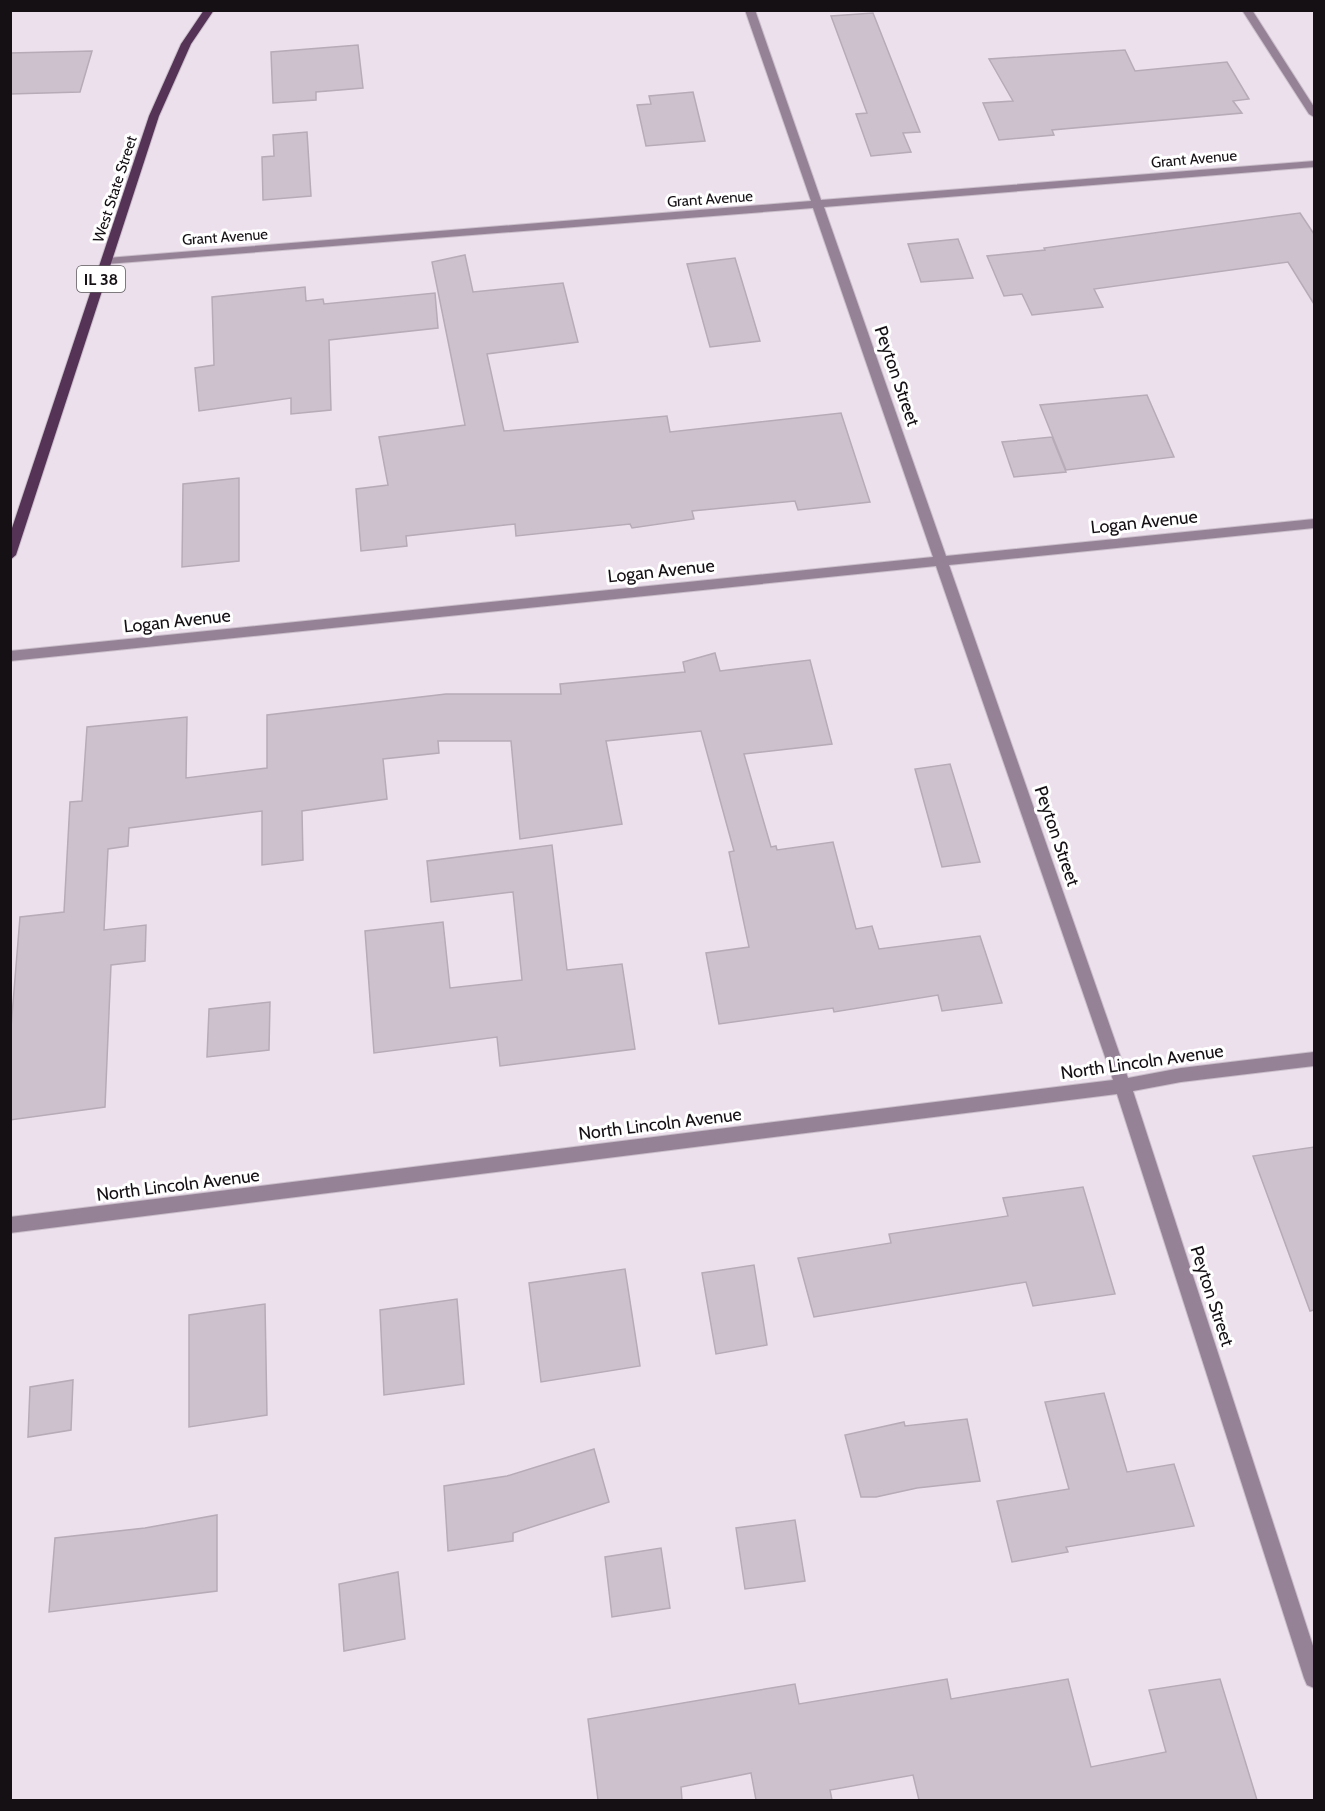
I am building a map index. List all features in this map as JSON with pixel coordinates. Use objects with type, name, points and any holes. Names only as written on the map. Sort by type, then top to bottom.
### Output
[{"type":"main road","name":"West State Street","points":[[10,555],[154,116],[186,44],[209,10]]},
{"type":"street","name":"Peyton Street","points":[[750,10],[1123,1086],[1314,1678]]},
{"type":"street","points":[[1247,10],[1314,114]]},
{"type":"street","name":"Grant Avenue","points":[[107,261],[1314,164]]},
{"type":"street","name":"Logan Avenue","points":[[10,656],[1314,523]]},
{"type":"street","name":"North Lincoln Avenue","points":[[10,1225],[1123,1086],[1181,1075],[1314,1059]]},
{"type":"building","points":[[873,13],[920,132],[903,133],[911,152],[871,156],[856,114],[867,113],[831,16]]},
{"type":"building","points":[[358,45],[363,88],[316,92],[316,100],[273,103],[271,52]]},
{"type":"building","points":[[1125,50],[1135,71],[1227,62],[1249,99],[1233,101],[1242,113],[1052,130],[1054,135],[999,140],[983,103],[1013,101],[989,59]]},
{"type":"building","points":[[92,51],[80,92],[10,94],[10,53]]},
{"type":"building","points":[[693,92],[705,141],[646,146],[637,105],[651,104],[649,96]]},
{"type":"building","points":[[307,132],[311,196],[263,200],[262,157],[274,156],[273,135]]},
{"type":"building","points":[[1300,213],[1314,234],[1314,304],[1288,262],[1094,289],[1103,307],[1032,315],[1022,294],[1004,296],[987,256],[1045,250],[1044,248]]},
{"type":"building","points":[[958,239],[973,278],[921,282],[908,244]]},
{"type":"building","points":[[465,255],[473,292],[563,283],[578,342],[487,354],[504,431],[667,416],[670,432],[841,413],[870,502],[798,510],[795,501],[692,511],[694,519],[632,528],[630,524],[516,536],[515,524],[406,536],[407,546],[361,551],[356,489],[388,485],[379,437],[465,425],[432,262]]},
{"type":"building","points":[[735,258],[760,341],[710,347],[687,264]]},
{"type":"building","points":[[305,287],[306,301],[323,299],[324,304],[435,293],[438,328],[329,340],[331,410],[291,414],[291,398],[199,411],[195,368],[214,365],[212,297]]},
{"type":"building","points":[[1147,395],[1174,457],[1066,470],[1040,405]]},
{"type":"building","points":[[1052,437],[1066,472],[1014,477],[1002,442]]},
{"type":"building","points":[[239,478],[239,561],[182,567],[183,484]]},
{"type":"building","points":[[715,653],[720,671],[810,660],[832,744],[744,754],[771,847],[776,846],[777,850],[833,842],[856,929],[872,926],[879,949],[980,936],[1002,1003],[942,1011],[938,995],[834,1012],[833,1008],[719,1024],[706,953],[749,947],[729,852],[734,851],[701,731],[606,741],[622,824],[520,839],[511,741],[438,741],[439,753],[383,759],[387,799],[302,811],[303,860],[262,865],[262,811],[129,828],[128,846],[108,849],[104,930],[146,925],[145,961],[111,965],[105,1107],[10,1120],[10,1040],[20,917],[64,912],[70,802],[82,801],[87,727],[187,717],[186,778],[267,768],[267,715],[446,694],[561,694],[560,684],[685,672],[683,662]]},
{"type":"building","points":[[950,764],[980,862],[942,867],[915,769]]},
{"type":"building","points":[[552,845],[567,970],[622,964],[635,1049],[500,1066],[497,1037],[374,1053],[365,931],[443,922],[450,988],[522,980],[513,892],[431,902],[427,861]]},
{"type":"building","points":[[270,1002],[269,1050],[207,1057],[209,1009]]},
{"type":"building","points":[[1314,1147],[1314,1310],[1310,1311],[1253,1156]]},
{"type":"building","points":[[1083,1187],[1115,1294],[1033,1306],[1026,1282],[814,1317],[798,1258],[891,1243],[889,1234],[1008,1216],[1003,1198]]},
{"type":"building","points":[[754,1265],[767,1345],[716,1354],[702,1273]]},
{"type":"building","points":[[625,1269],[640,1366],[541,1382],[529,1283]]},
{"type":"building","points":[[457,1299],[464,1384],[384,1395],[380,1310]]},
{"type":"building","points":[[265,1304],[267,1415],[189,1427],[189,1315]]},
{"type":"building","points":[[73,1380],[71,1430],[28,1437],[30,1387]]},
{"type":"building","points":[[1104,1393],[1127,1472],[1174,1464],[1194,1526],[1066,1547],[1068,1552],[1012,1562],[997,1501],[1069,1489],[1045,1402]]},
{"type":"building","points":[[967,1419],[980,1481],[917,1488],[876,1497],[861,1497],[845,1435],[904,1422],[905,1426]]},
{"type":"building","points":[[594,1449],[609,1502],[513,1533],[513,1541],[448,1551],[444,1486],[507,1476]]},
{"type":"building","points":[[217,1515],[217,1591],[49,1612],[55,1538],[145,1528]]},
{"type":"building","points":[[795,1520],[805,1581],[745,1589],[736,1528]]},
{"type":"building","points":[[661,1548],[670,1608],[612,1617],[605,1557]]},
{"type":"building","points":[[398,1572],[405,1639],[344,1651],[339,1584]]},
{"type":"building","points":[[947,1679],[951,1699],[1068,1679],[1091,1767],[1166,1752],[1149,1690],[1220,1679],[1257,1800],[919,1800],[913,1775],[830,1790],[832,1800],[756,1800],[751,1773],[681,1787],[682,1800],[598,1800],[588,1719],[795,1684],[799,1704]]}]
